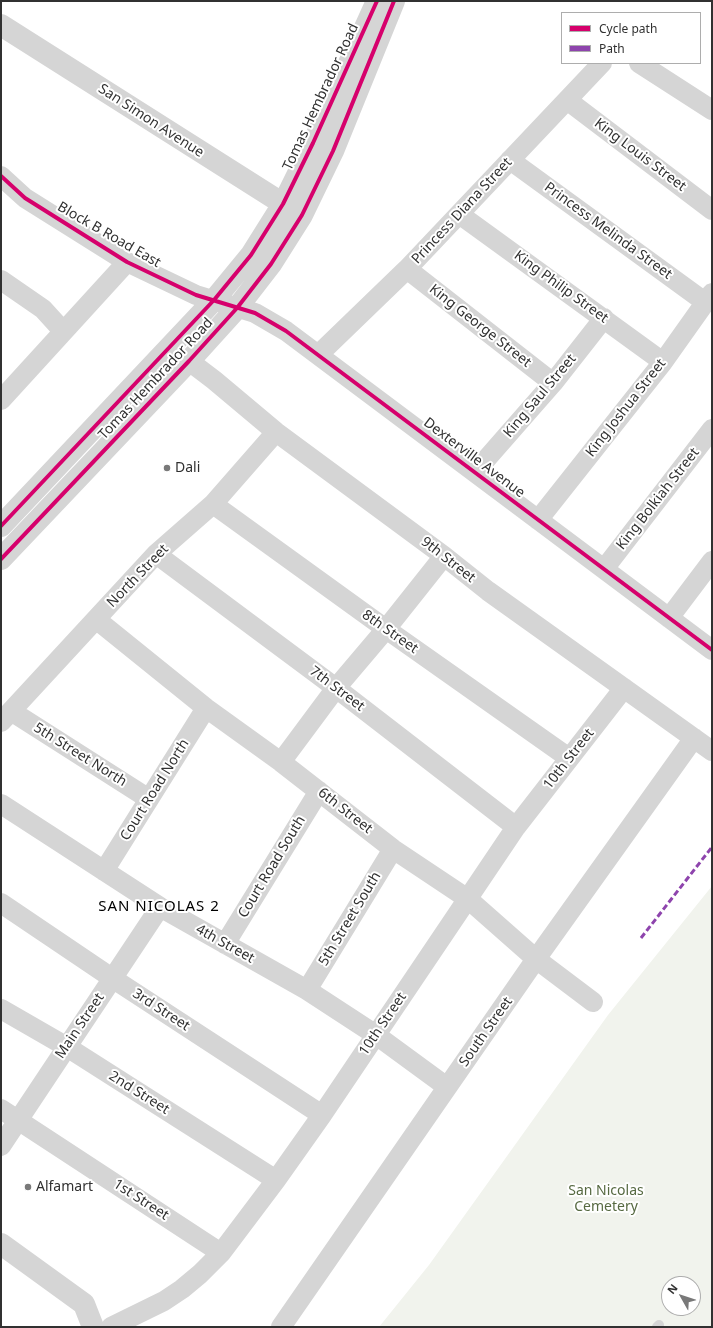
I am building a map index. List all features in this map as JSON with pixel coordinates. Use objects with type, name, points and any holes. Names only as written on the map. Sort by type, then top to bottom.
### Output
[{"type":"street","name":"Tomas Hembrador Road","points":[[1,526],[214,300],[251,255],[282,204],[313,143],[377,1]]},
{"type":"street","name":"Tomas Hembrador Road","points":[[1,559],[189,361],[237,308],[271,264],[302,215],[333,151],[394,1]]},
{"type":"street","name":"San Simon Avenue","points":[[1,25],[282,204],[302,215]]},
{"type":"street","name":"Princess Diana Street","points":[[318,355],[407,269],[601,64]]},
{"type":"street","points":[[641,64],[712,110]]},
{"type":"street","name":"King Louis Street","points":[[567,100],[712,210]]},
{"type":"street","name":"Princess Melinda Street","points":[[510,160],[709,298]]},
{"type":"street","name":"Block B Road East","points":[[1,176],[25,198],[127,262],[196,295],[214,300]]},
{"type":"street","name":"King Philip Street","points":[[459,214],[663,362]]},
{"type":"street","points":[[1,400],[127,262]]},
{"type":"street","name":"King George Street","points":[[407,269],[553,383]]},
{"type":"street","points":[[1,280],[43,309],[63,331]]},
{"type":"street","name":"King Joshua Street","points":[[538,520],[663,362],[709,298]]},
{"type":"street","name":"Dexterville Avenue","points":[[214,300],[255,314],[276,325],[712,650]]},
{"type":"street","name":"King Saul Street","points":[[475,472],[553,383],[604,318]]},
{"type":"street","name":"9th Street","points":[[189,361],[276,432],[444,556],[488,591],[712,751]]},
{"type":"street","name":"King Bolkiah Street","points":[[604,569],[712,429]]},
{"type":"street","name":"North Street","points":[[6,716],[97,620],[156,554],[213,504],[276,432]]},
{"type":"street","name":"8th Street","points":[[213,504],[386,629],[569,758]]},
{"type":"street","name":"7th Street","points":[[156,554],[336,688],[516,827]]},
{"type":"street","points":[[281,762],[336,688],[386,629],[444,556]]},
{"type":"street","points":[[669,618],[712,561]]},
{"type":"street","name":"6th Street","points":[[97,620],[206,708],[281,762],[393,848],[468,899],[536,959],[593,1002]]},
{"type":"street","name":"10th Street","points":[[111,1327],[164,1301],[182,1289],[221,1253],[276,1180],[322,1115],[516,827],[624,688]]},
{"type":"street","name":"Court Road North","points":[[104,871],[206,708]]},
{"type":"street","name":"5th Street North","points":[[6,716],[150,799]]},
{"type":"street","name":"South Street","points":[[281,1327],[536,959],[694,738]]},
{"type":"street","name":"Court Road South","points":[[225,944],[319,791]]},
{"type":"street","name":"4th Street","points":[[1,804],[160,907],[307,990],[376,1035],[447,1087]]},
{"type":"street","name":"5th Street South","points":[[307,990],[393,848]]},
{"type":"street","name":"3rd Street","points":[[1,903],[112,978],[322,1115]]},
{"type":"street","name":"Main Street","points":[[1,1146],[160,907]]},
{"type":"street","name":"2nd Street","points":[[1,1009],[67,1047],[276,1180]]},
{"type":"street","name":"1st Street","points":[[1,1108],[221,1253]]},
{"type":"street","points":[[1,1244],[84,1304],[93,1327]]},
{"type":"green space","name":"San Nicolas Cemetery","points":[[712,886],[712,1327],[379,1327],[429,1265],[608,1015]]},
{"type":"marked path","points":[[641,938],[712,847]]},
{"type":"cycle path","points":[[1,526],[214,300],[251,255],[283,204],[313,143],[377,1]]},
{"type":"cycle path","points":[[1,559],[189,361],[237,308],[271,264],[302,215],[333,151],[394,1]]},
{"type":"cycle path","points":[[1,176],[25,198],[127,262],[196,295],[255,313],[286,331],[712,650]]},
{"type":"place","name":"Dali","points":[[167,468]]},
{"type":"place","name":"Alfamart","points":[[28,1187]]},
{"type":"district","name":"SAN NICOLAS 2","points":[[159,907]]}]
